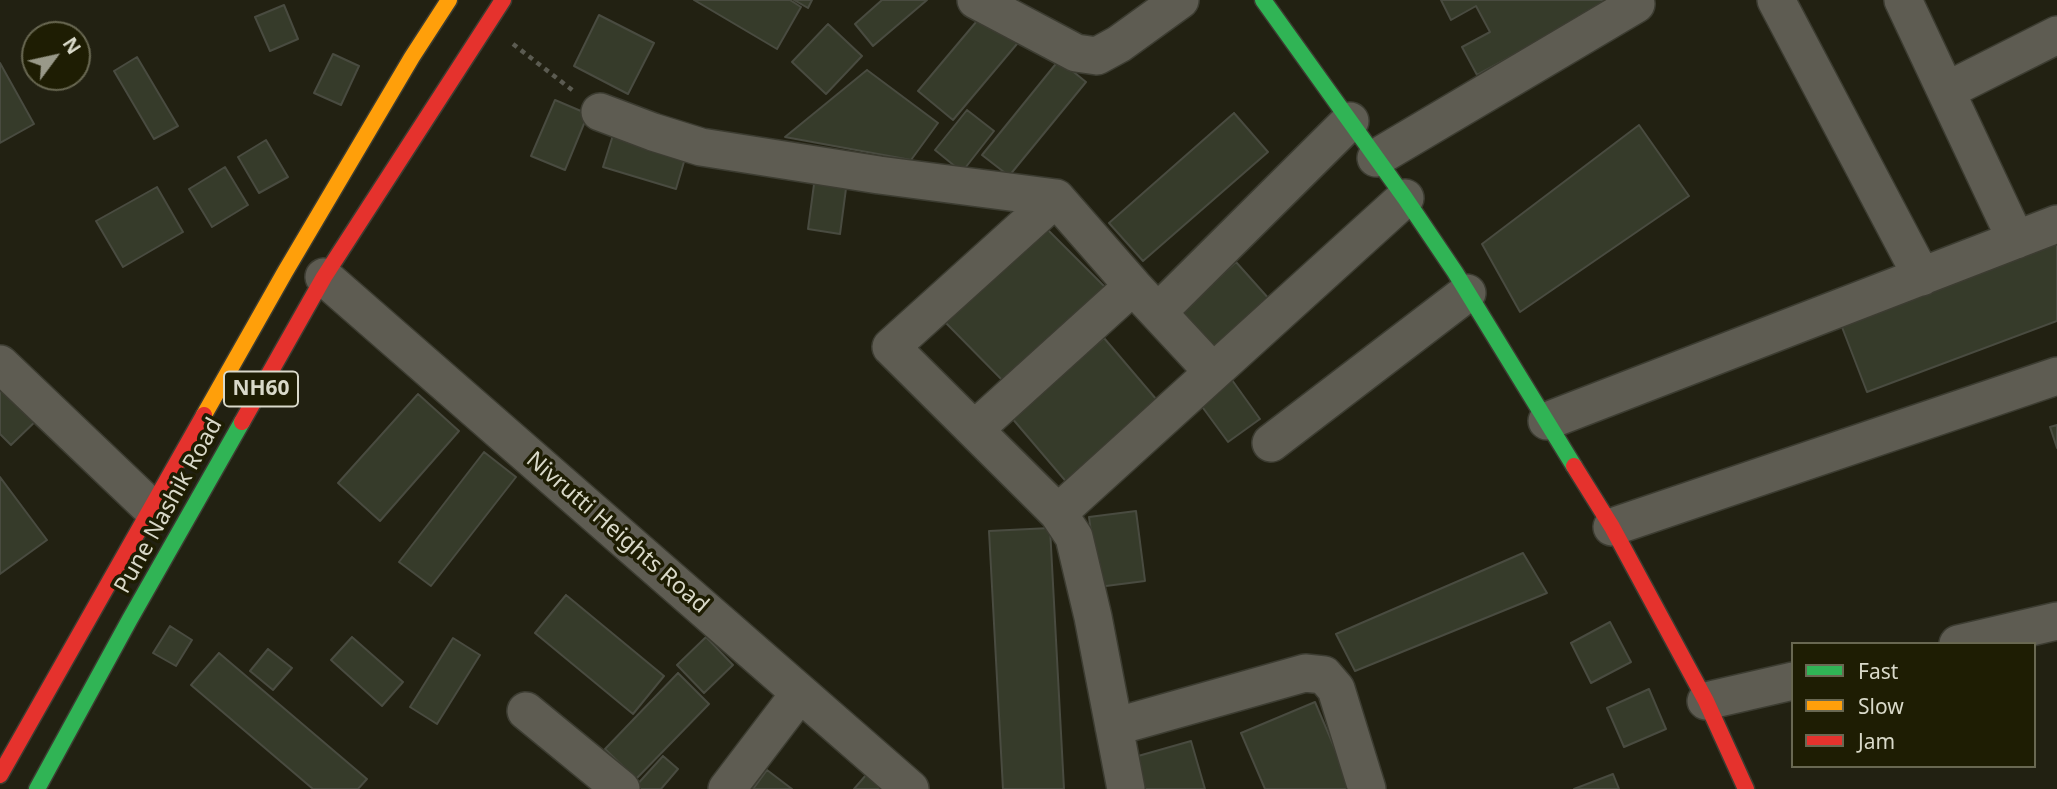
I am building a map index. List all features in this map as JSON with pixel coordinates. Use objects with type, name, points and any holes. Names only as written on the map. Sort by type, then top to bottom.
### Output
[{"type":"main road","name":"Pune Nashik Road","points":[[0,775],[285,272],[412,57],[449,0]]},
{"type":"main road","name":"Pune Nashik Road","points":[[37,789],[324,277],[503,0]]},
{"type":"main road","points":[[1263,0],[1405,198],[1612,527],[1706,701],[1746,789]]},
{"type":"street","points":[[976,0],[1076,53],[1097,56],[1119,44],[1180,0]]},
{"type":"street","points":[[1776,0],[1922,277]]},
{"type":"street","points":[[1903,0],[2016,240]]},
{"type":"street","points":[[1376,158],[1636,4]]},
{"type":"street","points":[[1946,91],[2057,35]]},
{"type":"street","points":[[600,112],[701,147],[879,175],[1056,198],[1213,372]]},
{"type":"street","points":[[1158,312],[1350,121]]},
{"type":"street","points":[[1056,198],[891,347],[1058,513],[1073,537],[1081,563],[1126,789]]},
{"type":"street","points":[[1058,513],[1405,198]]},
{"type":"street","points":[[1547,421],[2057,224]]},
{"type":"street","name":"Nivrutti Heights Road","points":[[324,277],[910,789]]},
{"type":"street","points":[[975,429],[1133,286]]},
{"type":"street","points":[[1271,443],[1467,293]]},
{"type":"street","points":[[0,364],[151,508]]},
{"type":"street","points":[[1612,527],[2057,376]]},
{"type":"street","points":[[1967,642],[2057,621]]},
{"type":"street","points":[[1114,727],[1304,673],[1324,675],[1336,689],[1367,789]]},
{"type":"street","points":[[1706,701],[1791,681]]},
{"type":"street","points":[[727,789],[800,693]]},
{"type":"street","points":[[526,711],[621,789]]},
{"type":"path","points":[[488,24],[600,112]]},
{"type":"building","points":[[694,0],[790,0],[801,7],[777,49]]},
{"type":"building","points":[[794,0],[812,0],[808,8]]},
{"type":"building","points":[[882,0],[927,0],[873,46],[855,24]]},
{"type":"building","points":[[1441,0],[1615,0],[1477,75],[1462,47],[1490,32],[1476,6],[1451,20]]},
{"type":"building","points":[[284,5],[298,39],[270,51],[255,17]]},
{"type":"building","points":[[987,9],[1022,38],[953,120],[918,91]]},
{"type":"building","points":[[599,15],[654,43],[628,94],[574,66]]},
{"type":"building","points":[[828,24],[862,56],[826,94],[792,62]]},
{"type":"building","points":[[333,54],[359,66],[341,105],[314,93]]},
{"type":"building","points":[[137,57],[178,126],[154,139],[114,71]]},
{"type":"building","points":[[1059,60],[1086,82],[1009,176],[982,155]]},
{"type":"building","points":[[0,63],[34,124],[0,143]]},
{"type":"building","points":[[867,70],[938,123],[911,160],[785,137]]},
{"type":"building","points":[[555,100],[588,114],[565,170],[531,156]]},
{"type":"building","points":[[967,110],[994,131],[962,172],[935,150]]},
{"type":"building","points":[[1234,113],[1268,152],[1143,261],[1109,223]]},
{"type":"building","points":[[1639,125],[1689,196],[1520,312],[1482,244]]},
{"type":"building","points":[[614,132],[686,155],[676,189],[603,167]]},
{"type":"building","points":[[266,140],[288,177],[259,193],[238,157]]},
{"type":"building","points":[[225,167],[248,205],[212,227],[189,189]]},
{"type":"building","points":[[815,177],[847,181],[840,234],[808,229]]},
{"type":"building","points":[[157,187],[183,232],[123,267],[96,221]]},
{"type":"building","points":[[1039,221],[1107,289],[1009,387],[942,319]]},
{"type":"building","points":[[2057,239],[2057,321],[1867,392],[1840,322]]},
{"type":"building","points":[[1236,262],[1270,300],[1213,350],[1180,312]]},
{"type":"building","points":[[1104,338],[1162,406],[1069,485],[1011,417]]},
{"type":"building","points":[[0,372],[42,415],[11,445],[0,434]]},
{"type":"building","points":[[1227,373],[1260,419],[1228,442],[1195,397]]},
{"type":"building","points":[[418,394],[459,431],[380,521],[338,483]]},
{"type":"building","points":[[2057,425],[2057,448],[2050,427]]},
{"type":"building","points":[[484,452],[516,477],[431,586],[399,562]]},
{"type":"building","points":[[0,477],[47,540],[0,574]]},
{"type":"building","points":[[1136,511],[1145,581],[1098,587],[1089,517]]},
{"type":"building","points":[[1050,528],[1064,789],[1003,789],[989,531]]},
{"type":"building","points":[[1523,553],[1547,593],[1355,671],[1336,634]]},
{"type":"building","points":[[566,595],[664,676],[633,714],[535,633]]},
{"type":"building","points":[[1610,622],[1631,662],[1591,683],[1571,643]]},
{"type":"building","points":[[170,626],[192,640],[176,666],[153,653]]},
{"type":"building","points":[[352,637],[403,682],[382,706],[331,660]]},
{"type":"building","points":[[706,637],[733,665],[704,693],[677,665]]},
{"type":"building","points":[[453,638],[480,655],[437,724],[410,707]]},
{"type":"building","points":[[268,649],[292,668],[273,690],[250,671]]},
{"type":"building","points":[[219,653],[367,779],[358,789],[313,789],[191,685]]},
{"type":"building","points":[[678,673],[709,704],[636,779],[605,749]]},
{"type":"building","points":[[1649,689],[1666,729],[1624,747],[1607,708]]},
{"type":"building","points":[[1315,702],[1352,789],[1265,789],[1241,733]]},
{"type":"building","points":[[1191,741],[1205,789],[1132,789],[1124,760]]},
{"type":"building","points":[[663,756],[678,769],[661,789],[635,789],[634,788]]},
{"type":"building","points":[[767,770],[792,789],[753,789]]},
{"type":"building","points":[[1613,774],[1619,789],[1574,789]]},
{"type":"building","points":[[866,775],[882,789],[854,789]]},
{"type":"traffic: fast","points":[[1263,0],[1455,272],[1574,466]]},
{"type":"traffic: fast","points":[[37,789],[242,422]]},
{"type":"traffic: slow","points":[[204,415],[285,272],[412,57],[449,0]]},
{"type":"traffic: jam","points":[[242,422],[324,277],[503,0]]},
{"type":"traffic: jam","points":[[0,775],[204,415]]},
{"type":"traffic: jam","points":[[1574,466],[1612,527],[1706,701],[1746,789]]}]
